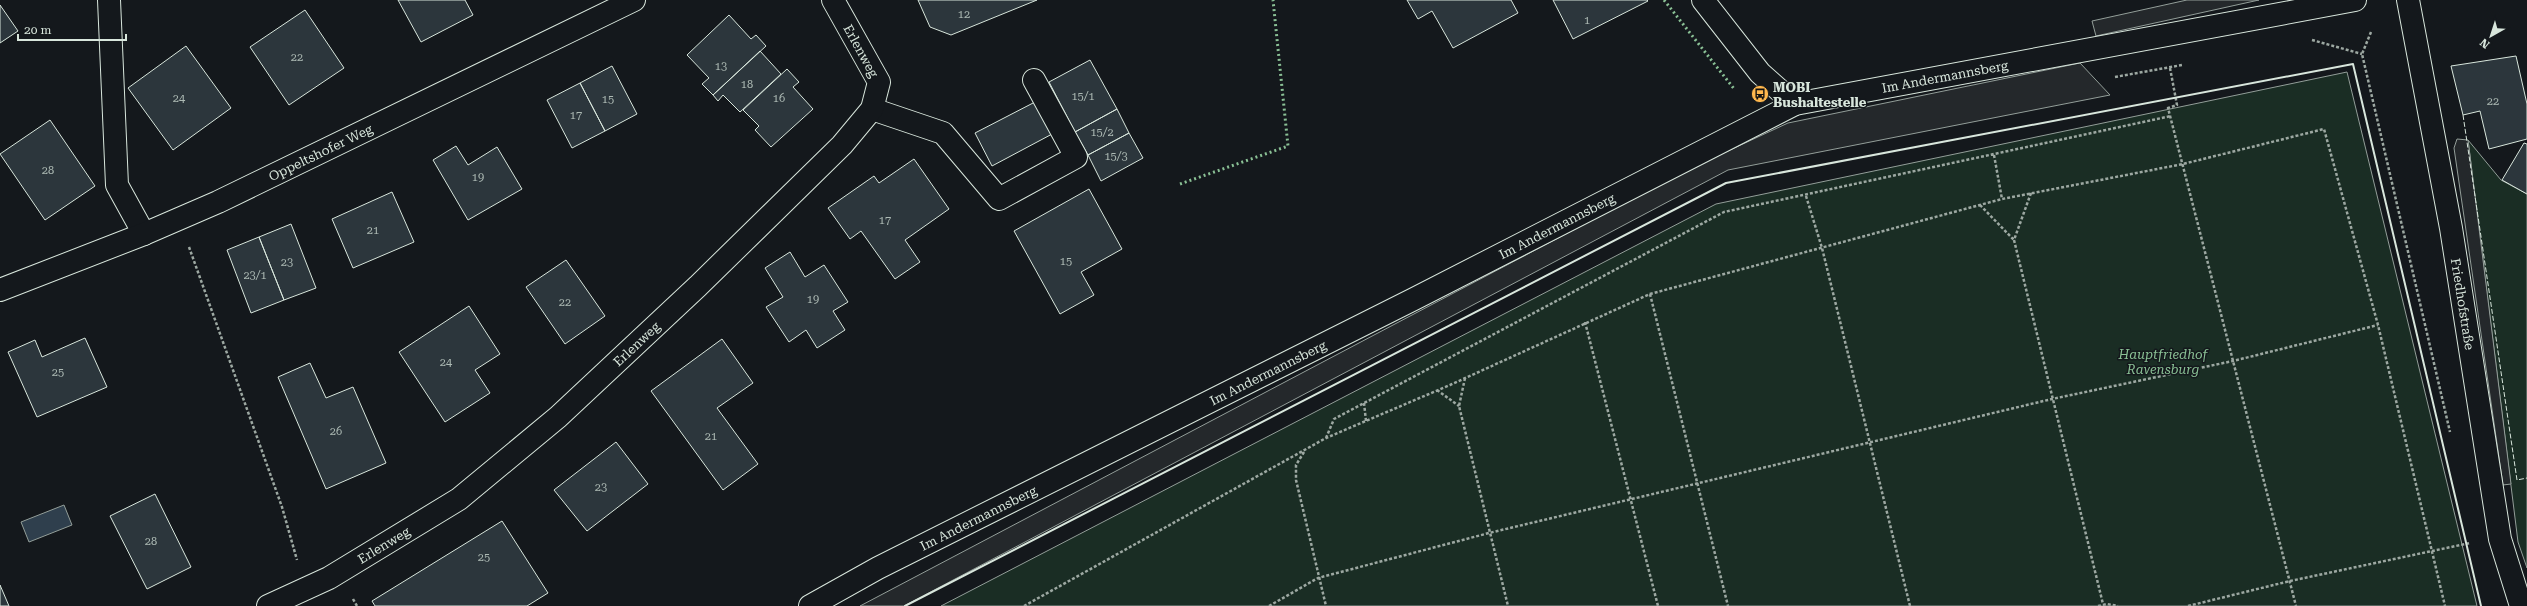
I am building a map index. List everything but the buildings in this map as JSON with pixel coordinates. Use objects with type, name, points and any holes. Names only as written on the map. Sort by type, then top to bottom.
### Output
[{"type":"street","points":[[109,0],[117,185],[144,234]]},
{"type":"street","name":"Oppeltshofer Weg","points":[[0,290],[144,234],[218,202],[634,0]]},
{"type":"street","name":"Erlenweg","points":[[268,606],[329,578],[464,495],[558,417],[698,286],[842,145],[872,109],[879,82],[833,0]]},
{"type":"street","points":[[1703,0],[1760,73],[1795,104]]},
{"type":"street","name":"Im Andermannsberg","points":[[810,606],[878,568],[1414,299],[1795,104],[2355,0]]},
{"type":"street","name":"Friedhofstraße","points":[[2408,0],[2451,228],[2500,539],[2521,606]]},
{"type":"street","points":[[872,109],[942,133],[999,199],[1076,157],[1034,80]]},
{"type":"path","points":[[2371,32],[2362,54],[2451,435]]},
{"type":"path","points":[[2170,68],[2177,105],[2168,108],[2296,606]]},
{"type":"path","points":[[1326,438],[1334,418],[1724,212],[2171,116]]},
{"type":"path","points":[[1024,606],[1304,452],[1326,438],[1465,378],[1585,322],[1650,294],[2002,199],[2183,164],[2324,129],[2378,325],[2445,606]]},
{"type":"path","points":[[1994,155],[2002,199]]},
{"type":"path","points":[[2014,240],[2031,193]]},
{"type":"path","points":[[1806,195],[1822,248],[1868,443],[1910,606]]},
{"type":"path","points":[[1980,205],[2014,240],[2103,604]]},
{"type":"path","points":[[179,218],[282,507],[292,545]]},
{"type":"path","points":[[1650,294],[1728,606]]},
{"type":"path","points":[[1585,322],[1632,499],[1658,606]]},
{"type":"path","points":[[1270,606],[1318,578],[1490,534],[1697,483],[2052,399],[2233,361],[2378,325]]},
{"type":"path","points":[[1465,378],[1459,406],[1508,606]]},
{"type":"path","points":[[1437,390],[1459,406]]},
{"type":"path","points":[[1364,403],[1366,421]]},
{"type":"path","points":[[1304,452],[1296,465],[1296,480],[1318,578],[1326,606]]},
{"type":"path","points":[[2188,606],[2290,580],[2476,542]]},
{"type":"path","points":[[2098,606],[2103,604],[2118,606]]},
{"type":"green space","name":"Hauptfriedhof Ravensburg","points":[[2347,72],[2477,606],[941,606],[1716,204]]},
{"type":"green space","points":[[2468,140],[2501,180],[2527,194],[2527,568],[2518,542]]},
{"type":"shaded area","points":[[2187,0],[2259,0],[2096,36],[2092,21]]},
{"type":"shaded area","points":[[2080,63],[2110,95],[1728,170],[904,606],[860,606],[1689,169],[1788,123]]},
{"type":"shaded area","points":[[2457,139],[2468,140],[2511,484],[2503,485],[2454,148]]},
{"type":"water","points":[[64,505],[72,525],[29,542],[21,522]]},
{"type":"hedge","points":[[1180,184],[1288,146],[1273,0]]},
{"type":"hedge","points":[[1664,0],[1735,90]]},
{"type":"fence","points":[[2463,115],[2517,480],[2527,478]]},
{"type":"wall","points":[[905,606],[1726,183],[2353,64],[2481,606]]},
{"type":"place","name":"MOBI Bushaltestelle","points":[[1760,94]]}]
